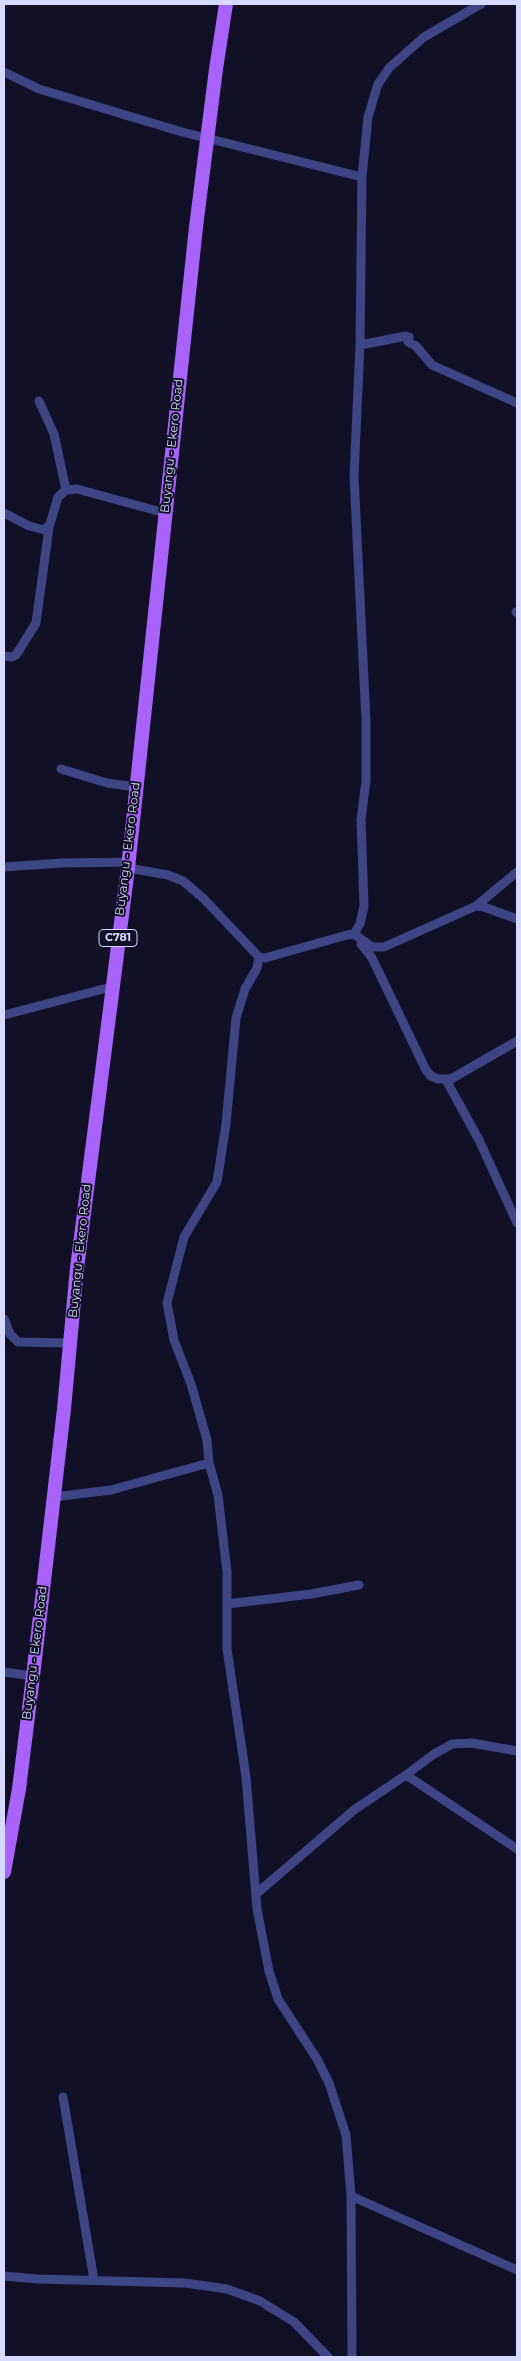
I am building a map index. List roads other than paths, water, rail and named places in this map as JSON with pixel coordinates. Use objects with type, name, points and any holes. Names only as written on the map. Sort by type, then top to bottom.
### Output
[{"type":"main road","name":"Buyangu - Ekero Road","points":[[4,1872],[19,1789],[33,1676],[111,987],[128,865],[195,236],[226,4]]},
{"type":"street","points":[[354,934],[360,924],[364,906],[361,820],[366,781],[366,721],[354,476],[360,345],[362,177],[368,117],[378,84],[389,68],[424,37],[481,4]]},
{"type":"street","points":[[4,72],[39,89],[182,132],[362,177]]},
{"type":"street","points":[[360,345],[409,337],[408,342],[416,346],[432,365],[517,403]]},
{"type":"street","points":[[39,400],[54,434],[66,490]]},
{"type":"street","points":[[4,666],[8,656],[20,650],[36,623],[49,528],[55,503],[61,492],[83,489],[165,513]]},
{"type":"street","points":[[4,513],[39,530],[49,528]]},
{"type":"street","points":[[61,769],[107,783],[136,787]]},
{"type":"street","points":[[4,867],[62,862],[128,865],[168,875],[183,882],[203,898],[259,957],[269,959],[328,939],[354,934],[372,947],[379,948],[446,921],[476,906],[517,872]]},
{"type":"street","points":[[476,906],[517,919]]},
{"type":"street","points":[[354,934],[372,958],[426,1070],[438,1079],[446,1080],[517,1042]]},
{"type":"street","points":[[259,957],[257,968],[245,989],[236,1018],[226,1124],[217,1182],[184,1237],[167,1303],[174,1340],[191,1384],[207,1440],[209,1463],[218,1495],[227,1572],[228,1649],[246,1777],[256,1894],[272,1986],[291,2022],[316,2059],[329,2083],[343,2122],[348,2148],[352,2357]]},
{"type":"street","points":[[4,1015],[111,987]]},
{"type":"street","points":[[446,1080],[480,1140],[517,1223]]},
{"type":"street","points":[[4,1319],[10,1334],[18,1342],[70,1343]]},
{"type":"street","points":[[54,1497],[111,1490],[209,1463]]},
{"type":"street","points":[[227,1604],[311,1594],[359,1585]]},
{"type":"street","points":[[4,1672],[33,1676]]},
{"type":"street","points":[[256,1894],[354,1810],[434,1754],[452,1744],[472,1743],[517,1751]]},
{"type":"street","points":[[406,1775],[517,1849]]},
{"type":"street","points":[[63,2097],[94,2280]]},
{"type":"street","points":[[350,2196],[517,2270]]},
{"type":"street","points":[[4,2276],[185,2283],[238,2292],[266,2304],[294,2322],[328,2357]]}]
